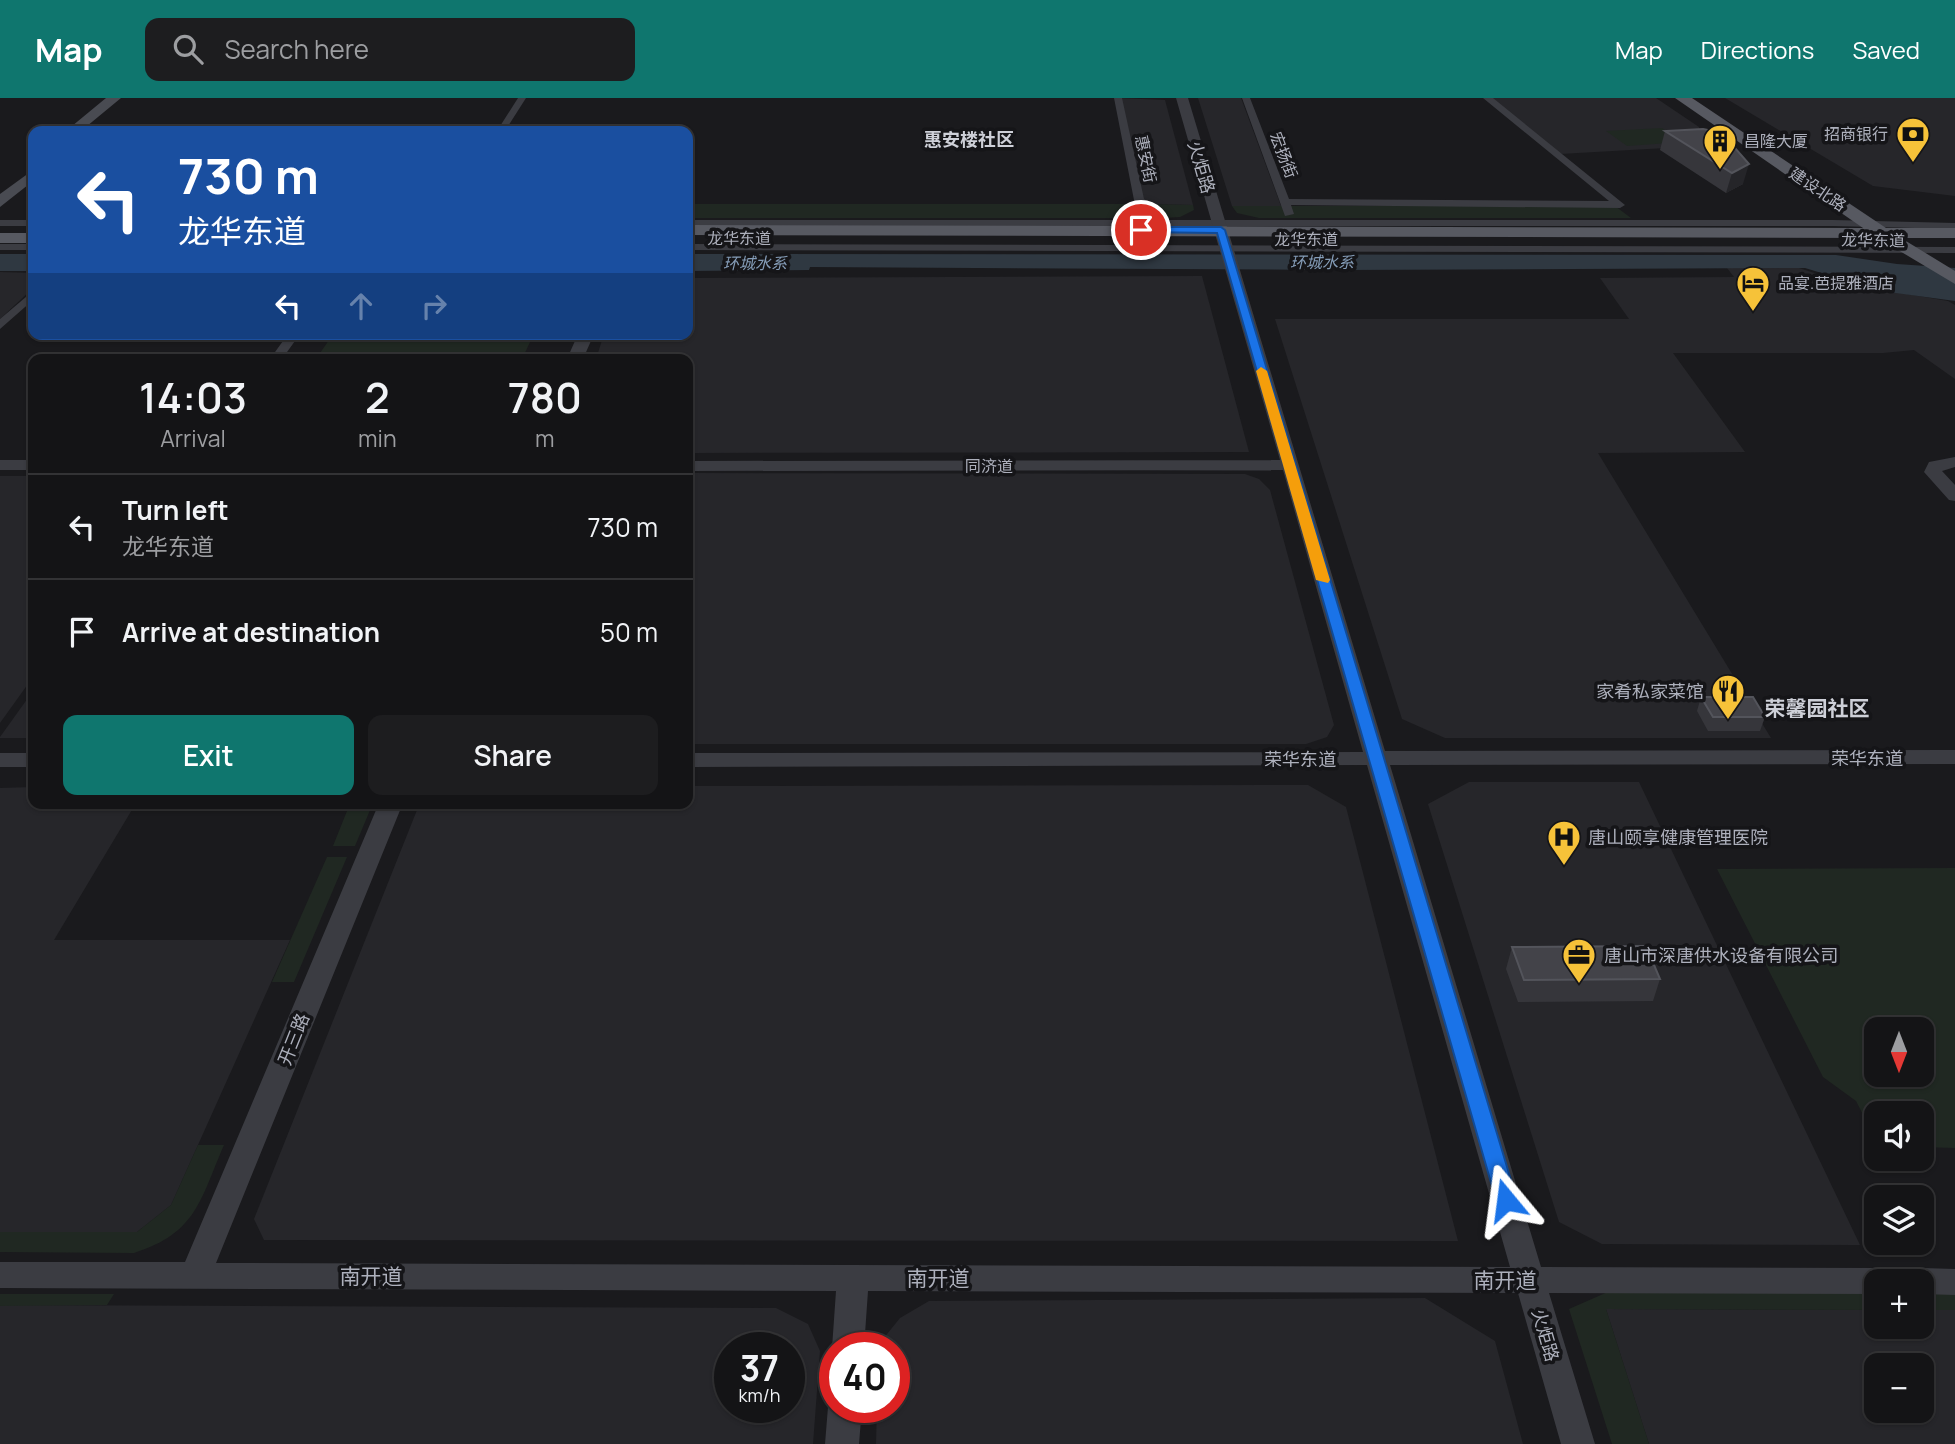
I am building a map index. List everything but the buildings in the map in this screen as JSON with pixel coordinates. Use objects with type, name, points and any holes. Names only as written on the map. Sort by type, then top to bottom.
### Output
[{"type":"main road","points":[[79,126],[114,98]]},
{"type":"main road","points":[[91,126],[125,98]]},
{"type":"main road","name":"建设北路","points":[[1682,98],[1910,240],[1955,258]]},
{"type":"main road","name":"建设北路","points":[[1703,98],[1910,240],[1955,279]]},
{"type":"main road","points":[[0,190],[28,167]]},
{"type":"main road","points":[[0,202],[28,178]]},
{"type":"main road","points":[[0,230],[28,230]]},
{"type":"main road","name":"龙华东道","points":[[693,230],[1225,245]]},
{"type":"main road","points":[[1910,240],[1955,233]]},
{"type":"main road","points":[[0,238],[28,238]]},
{"type":"main road","name":"龙华东道","points":[[693,238],[1225,245],[1910,240]]},
{"type":"main road","points":[[1910,240],[1955,241]]},
{"type":"street","points":[[504,126],[522,98]]},
{"type":"street","name":"惠安街","points":[[1118,98],[1139,201],[1144,203],[1148,223]]},
{"type":"street","name":"火炬路","points":[[1182,98],[1578,1444]]},
{"type":"street","name":"宏扬街","points":[[1246,98],[1292,223]]},
{"type":"street","points":[[1487,98],[1643,224]]},
{"type":"street","points":[[1285,202],[1618,204]]},
{"type":"street","points":[[0,223],[28,223]]},
{"type":"street","points":[[693,223],[1148,223],[1225,245]]},
{"type":"street","points":[[693,247],[1225,245],[1292,223],[1643,224],[1910,240],[1955,226]]},
{"type":"street","points":[[0,247],[28,247]]},
{"type":"street","points":[[0,325],[28,299]]},
{"type":"street","points":[[279,354],[289,340]]},
{"type":"street","points":[[1955,462],[1935,466],[1933,472],[1955,496]]},
{"type":"street","points":[[0,465],[28,465]]},
{"type":"street","name":"同济道","points":[[693,466],[1289,465]]},
{"type":"street","name":"荣华东道","points":[[693,760],[1955,757]]},
{"type":"street","points":[[0,760],[28,760]]},
{"type":"street","name":"开三路","points":[[195,1276],[389,809]]},
{"type":"street","name":"南开道","points":[[0,1275],[1864,1281]]},
{"type":"street","points":[[849,1332],[853,1278]]},
{"type":"street","points":[[1934,1282],[1955,1282]]},
{"type":"street","points":[[842,1444],[844,1423]]},
{"type":"shaded area","points":[[1118,98],[1165,100],[1193,205],[1141,204]]},
{"type":"shaded area","points":[[1198,98],[1241,98],[1281,206],[1232,206]]},
{"type":"shaded area","points":[[1490,98],[1656,98],[1699,127],[1701,146],[1560,154]]},
{"type":"shaded area","points":[[1725,98],[1955,98],[1955,196],[1873,186]]},
{"type":"shaded area","points":[[1662,128],[1683,142],[1627,146],[1606,131]]},
{"type":"shaded area","points":[[693,204],[1193,205],[1194,210],[1180,217],[693,218]]},
{"type":"shaded area","points":[[1232,206],[1615,206],[1631,218],[1259,218],[1237,213]]},
{"type":"shaded area","points":[[1727,268],[1799,268],[1848,284],[1948,301],[1955,305],[1955,379],[1914,350],[1883,353],[1673,353],[1745,452],[1598,453],[1771,738],[1445,738],[1402,719],[1275,319],[1629,319],[1600,278],[1734,277]]},
{"type":"shaded area","points":[[0,272],[28,273],[28,293],[0,319]]},
{"type":"shaded area","points":[[1202,276],[1249,452],[693,453],[693,354],[598,354],[602,340],[693,340],[693,278]]},
{"type":"shaded area","points":[[329,340],[531,340],[524,354],[319,354]]},
{"type":"shaded area","points":[[693,473],[1245,474],[1259,479],[1270,490],[1334,725],[1327,737],[1306,744],[693,744]]},
{"type":"shaded area","points":[[0,476],[28,476],[28,684],[0,723]]},
{"type":"shaded area","points":[[28,698],[28,738],[0,737]]},
{"type":"shaded area","points":[[1469,782],[1639,782],[1860,1245],[1602,1244],[1559,1222],[1428,804]]},
{"type":"shaded area","points":[[1308,785],[1346,807],[1458,1241],[264,1240],[254,1219],[417,809],[693,809],[693,786]]},
{"type":"shaded area","points":[[28,787],[28,809],[132,809],[54,940],[290,940],[171,1205],[137,1232],[0,1232],[0,788]]},
{"type":"shaded area","points":[[348,809],[370,809],[355,846],[333,846]]},
{"type":"shaded area","points":[[327,857],[347,857],[294,982],[272,982]]},
{"type":"shaded area","points":[[1955,868],[1955,1148],[1934,1147],[1934,1101],[1864,1101],[1864,1117],[1856,1101],[1823,1077],[1717,869]]},
{"type":"shaded area","points":[[198,1145],[224,1145],[194,1212],[184,1225],[155,1245],[134,1253],[0,1252],[0,1232],[137,1232],[171,1205]]},
{"type":"shaded area","points":[[1610,1291],[1864,1292],[1864,1310],[1606,1309],[1649,1444],[1612,1444],[1569,1309]]},
{"type":"shaded area","points":[[1934,1292],[1955,1292],[1955,1310],[1934,1310]]},
{"type":"shaded area","points":[[0,1294],[114,1294],[107,1305],[0,1306]]},
{"type":"shaded area","points":[[1425,1298],[1495,1341],[1523,1444],[876,1444],[877,1423],[910,1423],[910,1332],[889,1332],[900,1318],[929,1301]]},
{"type":"shaded area","points":[[0,1305],[776,1308],[808,1324],[819,1349],[813,1444],[0,1444]]},
{"type":"shaded area","points":[[1606,1309],[1864,1310],[1864,1339],[1934,1339],[1934,1310],[1955,1310],[1955,1444],[1649,1444]]},
{"type":"water","points":[[0,254],[28,254],[28,271],[0,271]]},
{"type":"water","name":"环城水系","points":[[693,254],[1836,255],[1897,264],[1955,268],[1955,301],[1881,291],[1805,268],[1339,270],[810,267],[809,270],[693,271]]},
{"type":"slow traffic","points":[[1261,371],[1323,580]]},
{"type":"place","name":"招商银行","points":[[1913,164]]},
{"type":"place","name":"昌隆大厦","points":[[1720,171]]},
{"type":"place","name":"品宴.芭提雅酒店","points":[[1753,313]]},
{"type":"place","name":"家肴私家菜馆","points":[[1728,721]]},
{"type":"place","name":"唐山颐享健康管理医院","points":[[1564,867]]},
{"type":"place","name":"唐山市深唐供水设备有限公司","points":[[1579,985]]},
{"type":"district","name":"惠安楼社区","points":[[969,139]]},
{"type":"district","name":"荣馨园社区","points":[[1817,708]]},
{"type":"route","points":[[1141,230],[1221,230],[1506,1200]]}]
